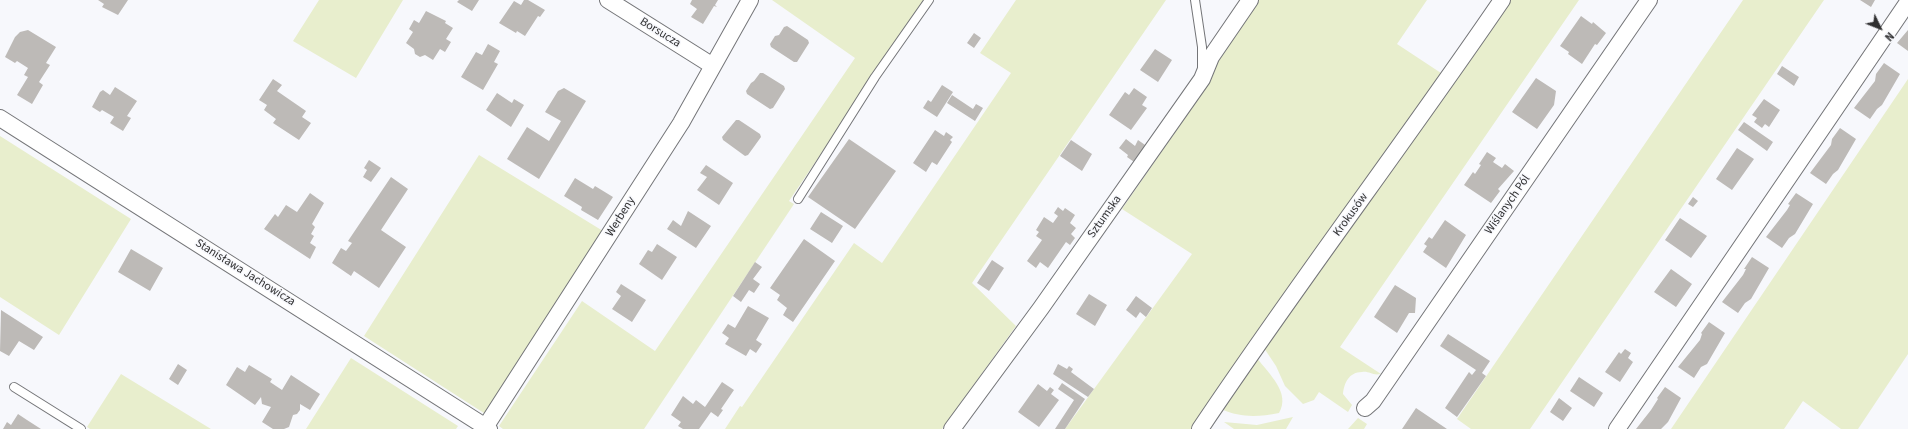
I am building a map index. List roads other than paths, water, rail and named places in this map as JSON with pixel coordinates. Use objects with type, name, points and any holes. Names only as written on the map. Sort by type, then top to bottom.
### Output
[{"type":"street","name":"Borsucza","points":[[608,0],[712,66]]},
{"type":"street","name":"Werbeny","points":[[486,428],[681,123],[750,0]]},
{"type":"street","name":"Sztumska","points":[[952,429],[1041,308],[1202,79],[1211,56],[1250,0]]},
{"type":"street","name":"Krokusów","points":[[1200,429],[1243,366],[1440,91],[1502,0]]},
{"type":"street","name":"Wiślanych Pól","points":[[1365,408],[1373,401],[1650,0]]},
{"type":"street","points":[[1617,429],[1908,2]]},
{"type":"street","name":"Stanisława Jachowicza","points":[[0,118],[486,428]]},
{"type":"lane","points":[[798,199],[876,77],[929,0]]},
{"type":"lane","points":[[1195,0],[1202,47],[1202,79]]},
{"type":"lane","points":[[14,387],[81,429]]}]
